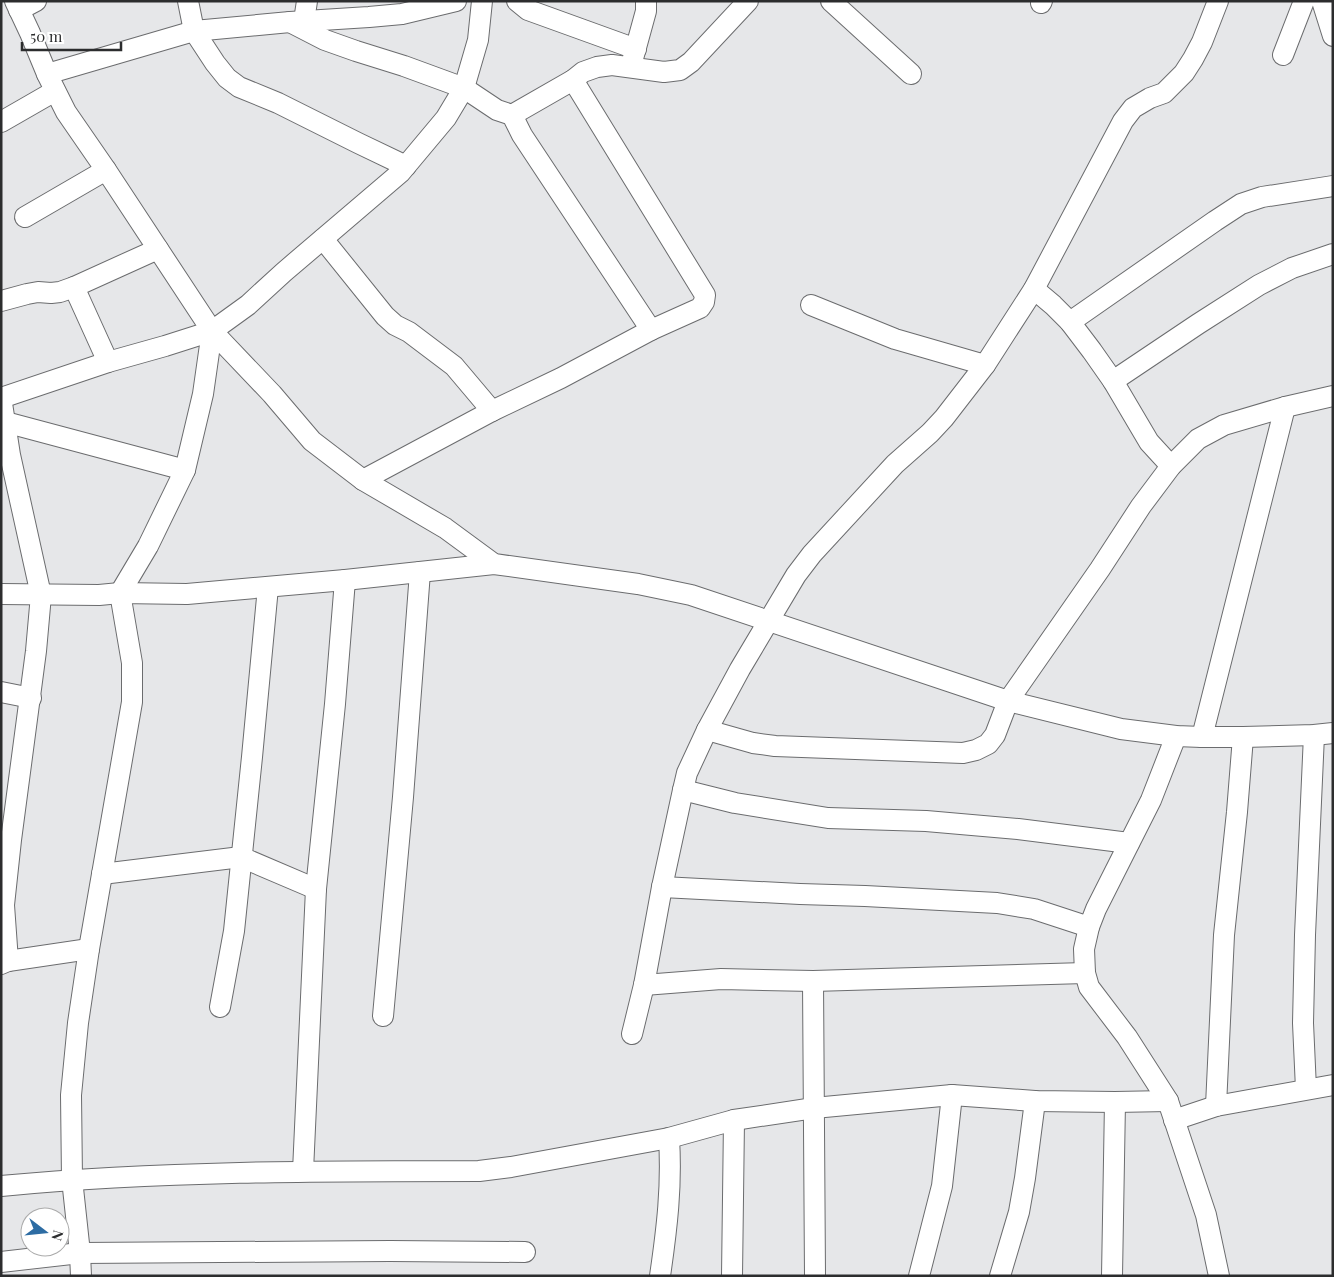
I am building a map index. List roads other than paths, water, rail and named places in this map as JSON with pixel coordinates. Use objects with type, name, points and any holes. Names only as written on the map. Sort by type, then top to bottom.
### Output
[{"type":"street","points":[[188,1],[194,31],[227,78],[239,87],[278,103],[406,166]]},
{"type":"street","points":[[297,22],[307,1]]},
{"type":"street","points":[[1,122],[51,82],[194,31],[369,18],[402,7],[456,1]]},
{"type":"street","points":[[89,949],[5,962],[6,839],[31,698],[41,595],[10,454],[1,397],[212,330],[248,305],[400,173],[446,118],[464,88],[478,40],[482,1]]},
{"type":"street","points":[[517,1],[528,10],[664,72],[680,70],[691,62],[748,1]]},
{"type":"street","points":[[633,58],[646,11],[646,1]]},
{"type":"street","points":[[832,1],[911,74]]},
{"type":"street","points":[[632,1034],[644,985],[662,887],[687,772],[740,669],[796,575],[812,554],[895,464],[944,418],[985,365],[1034,289],[1123,121],[1134,108],[1150,98],[1164,93],[1184,73],[1202,42],[1218,1]]},
{"type":"street","points":[[1283,55],[1304,1]]},
{"type":"street","points":[[1322,1],[1333,36]]},
{"type":"street","points":[[23,4],[51,82],[66,112],[212,330],[272,394],[312,441],[363,480],[445,528],[494,564]]},
{"type":"street","points":[[297,22],[325,40],[464,88],[497,110],[512,115],[522,135],[650,330]]},
{"type":"street","points":[[512,115],[574,80],[583,72],[633,58]]},
{"type":"street","points":[[363,480],[650,330],[700,308],[704,302],[705,295],[574,80]]},
{"type":"street","points":[[25,217],[106,170]]},
{"type":"street","points":[[1070,322],[1207,226],[1242,204],[1262,196],[1333,186]]},
{"type":"street","points":[[323,239],[385,316],[454,366],[492,411]]},
{"type":"street","points":[[1,301],[27,294],[60,292],[158,249]]},
{"type":"street","points":[[1112,382],[1259,285],[1292,268],[1333,254]]},
{"type":"street","points":[[74,287],[108,362]]},
{"type":"street","points":[[1034,289],[1070,322],[1092,351],[1149,442],[1171,466]]},
{"type":"street","points":[[811,306],[895,339],[985,365]]},
{"type":"street","points":[[81,1276],[72,1179],[71,1095],[78,1023],[89,949],[132,702],[132,663],[120,593],[148,546],[185,470],[203,394],[212,330]]},
{"type":"street","points":[[707,730],[775,746],[963,753],[976,750],[988,744],[995,735],[1008,700],[1100,569],[1141,506],[1171,466],[1198,439],[1224,425],[1285,407],[1333,396]]},
{"type":"street","points":[[1202,737],[1285,407]]},
{"type":"street","points":[[5,422],[185,470]]},
{"type":"street","points":[[1,594],[187,594],[494,564],[638,584],[691,595],[1008,700],[1122,729],[1176,736],[1202,737],[1323,734],[1305,935],[1303,1023],[1306,1089]]},
{"type":"street","points":[[383,1016],[403,797],[420,572]]},
{"type":"street","points":[[303,1171],[316,889],[335,704],[345,580]]},
{"type":"street","points":[[220,1007],[234,932],[268,587]]},
{"type":"street","points":[[1,692],[31,698]]},
{"type":"street","points":[[1176,736],[1151,800],[1096,909],[1089,927],[1084,949],[1085,973],[1090,987],[1127,1037],[1171,1111],[1206,1216],[1220,1276]]},
{"type":"street","points":[[1216,1106],[1224,935],[1237,822],[1244,737]]},
{"type":"street","points":[[683,790],[735,803],[828,818],[926,821],[1018,829],[1129,843]]},
{"type":"street","points":[[102,874],[241,857],[316,889]]},
{"type":"street","points":[[662,887],[998,903],[1034,909],[1089,927]]},
{"type":"street","points":[[644,985],[721,978],[813,981],[1085,973]]},
{"type":"street","points":[[813,981],[815,1276]]},
{"type":"street","points":[[1,1186],[72,1179],[303,1171],[478,1171],[519,1166],[669,1138],[734,1120],[814,1108],[952,1095],[1035,1101],[1115,1102],[1171,1111],[1216,1106],[1333,1085]]},
{"type":"street","points":[[919,1276],[942,1186],[952,1095]]},
{"type":"street","points":[[1000,1276],[1019,1212],[1035,1101]]},
{"type":"street","points":[[1112,1276],[1115,1102]]},
{"type":"street","points":[[732,1276],[734,1120]]},
{"type":"street","points":[[660,1276],[670,1191],[669,1138]]},
{"type":"street","points":[[1,1262],[80,1253],[525,1252]]}]
